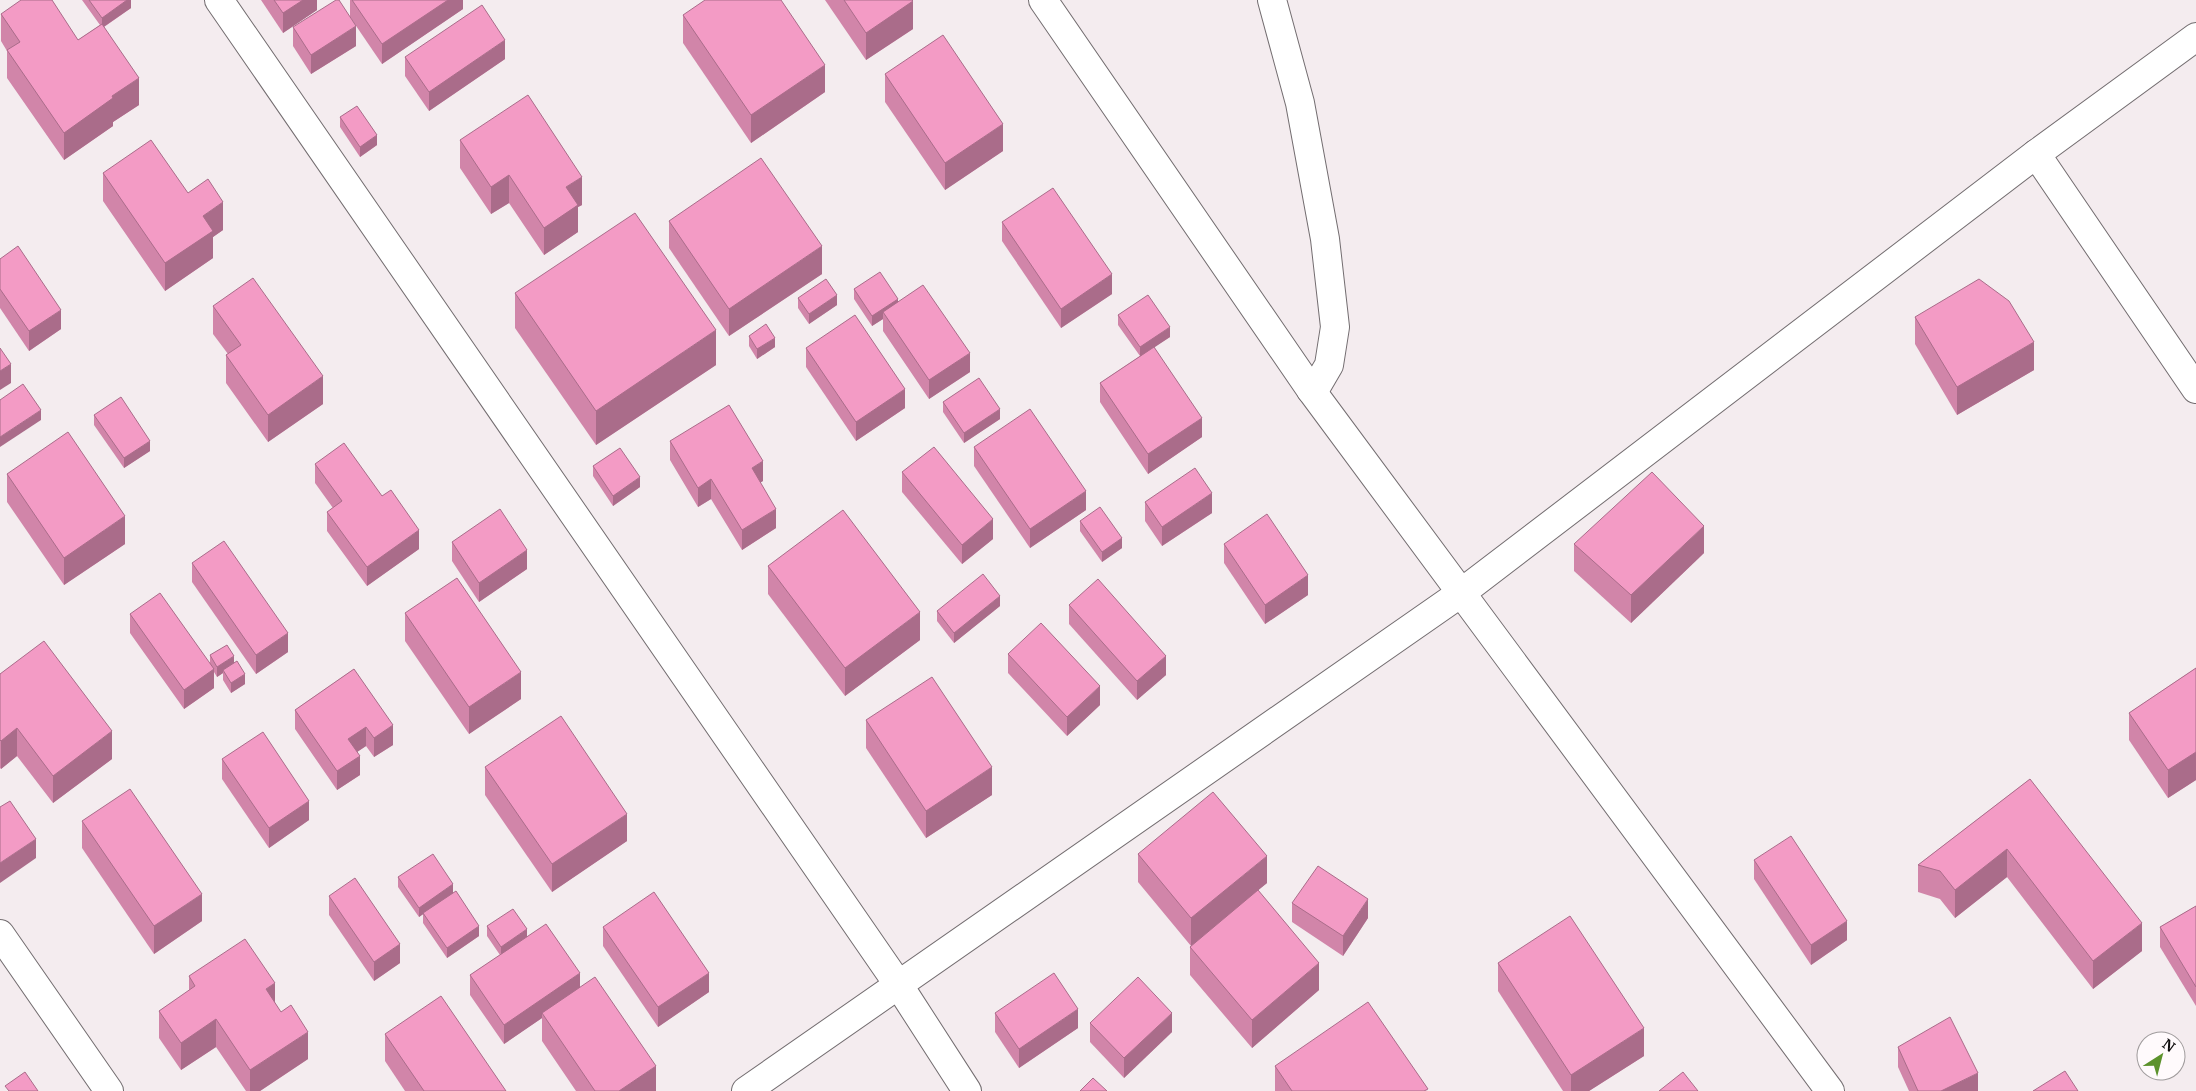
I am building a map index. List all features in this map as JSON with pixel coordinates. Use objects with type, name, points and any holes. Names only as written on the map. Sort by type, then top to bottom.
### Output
[{"type":"street","points":[[219,0],[898,984],[967,1091]]},
{"type":"street","points":[[1043,0],[1311,390],[1830,1091]]},
{"type":"street","points":[[1272,0],[1300,103],[1325,239],[1335,327],[1329,365],[1315,389],[1311,390]]},
{"type":"street","points":[[746,1091],[1461,593],[2036,154],[2196,37]]},
{"type":"street","points":[[2036,154],[2196,389]]},
{"type":"street","points":[[0,934],[109,1091]]},
{"type":"building","points":[[21,0],[52,0],[78,40],[102,24],[139,78],[64,133],[7,50],[20,42],[1,14]]},
{"type":"building","points":[[89,0],[127,0],[102,18]]},
{"type":"building","points":[[274,0],[303,0],[283,13]]},
{"type":"building","points":[[336,0],[339,0],[356,26],[311,55],[293,27]]},
{"type":"building","points":[[352,0],[448,0],[382,44]]},
{"type":"building","points":[[705,0],[781,0],[825,65],[751,115],[683,15]]},
{"type":"building","points":[[844,0],[912,0],[913,1],[866,33]]},
{"type":"building","points":[[482,5],[505,40],[429,92],[405,57]]},
{"type":"building","points":[[943,35],[1003,124],[945,163],[885,74]]},
{"type":"building","points":[[528,95],[582,177],[566,187],[578,205],[544,228],[509,175],[491,187],[460,140]]},
{"type":"building","points":[[357,106],[377,135],[360,147],[340,117]]},
{"type":"building","points":[[151,140],[188,193],[208,179],[223,202],[203,216],[213,231],[165,263],[103,173]]},
{"type":"building","points":[[761,158],[822,246],[729,309],[669,221]]},
{"type":"building","points":[[1053,188],[1112,274],[1061,309],[1002,222]]},
{"type":"building","points":[[635,213],[716,330],[596,411],[515,293]]},
{"type":"building","points":[[18,246],[61,310],[29,331],[0,289],[0,259]]},
{"type":"building","points":[[880,272],[898,299],[872,316],[854,289]]},
{"type":"building","points":[[253,278],[323,376],[268,415],[226,355],[241,345],[213,306]]},
{"type":"building","points":[[826,279],[837,295],[809,314],[798,298]]},
{"type":"building","points":[[1979,279],[2009,301],[2034,342],[1957,387],[1915,317]]},
{"type":"building","points":[[923,285],[970,353],[929,380],[883,312]]},
{"type":"building","points":[[1148,295],[1170,327],[1140,347],[1118,315]]},
{"type":"building","points":[[855,315],[905,389],[856,422],[806,348]]},
{"type":"building","points":[[766,324],[775,338],[757,349],[749,336]]},
{"type":"building","points":[[1154,347],[1202,418],[1148,454],[1100,383]]},
{"type":"building","points":[[0,348],[11,364],[0,371]]},
{"type":"building","points":[[979,378],[1000,409],[964,433],[943,402]]},
{"type":"building","points":[[23,384],[41,410],[0,437],[0,400]]},
{"type":"building","points":[[121,397],[150,441],[124,458],[94,415]]},
{"type":"building","points":[[729,405],[763,461],[752,468],[776,509],[742,530],[711,479],[698,488],[670,441]]},
{"type":"building","points":[[1030,409],[1086,491],[1030,529],[974,447]]},
{"type":"building","points":[[68,432],[125,516],[64,558],[7,474]]},
{"type":"building","points":[[344,443],[382,496],[391,490],[419,530],[367,567],[327,512],[342,501],[315,464]]},
{"type":"building","points":[[934,447],[993,519],[962,545],[902,472]]},
{"type":"building","points":[[620,448],[640,477],[613,496],[593,466]]},
{"type":"building","points":[[1195,468],[1212,493],[1162,527],[1145,502]]},
{"type":"building","points":[[1652,472],[1704,526],[1631,595],[1574,544]]},
{"type":"building","points":[[1100,507],[1122,538],[1102,552],[1080,521]]},
{"type":"building","points":[[500,509],[527,550],[479,583],[452,542]]},
{"type":"building","points":[[843,510],[920,612],[845,668],[768,566]]},
{"type":"building","points":[[1267,514],[1308,575],[1265,605],[1224,544]]},
{"type":"building","points":[[224,541],[288,633],[256,655],[192,563]]},
{"type":"building","points":[[983,574],[1000,596],[954,633],[937,611]]},
{"type":"building","points":[[457,578],[521,672],[469,707],[405,613]]},
{"type":"building","points":[[1098,579],[1166,656],[1137,681],[1069,605]]},
{"type":"building","points":[[160,593],[214,669],[184,690],[130,614]]},
{"type":"building","points":[[1041,623],[1100,686],[1067,717],[1008,654]]},
{"type":"building","points":[[44,641],[112,731],[53,776],[17,728],[0,740],[0,674]]},
{"type":"building","points":[[227,645],[234,656],[217,667],[210,655]]},
{"type":"building","points":[[237,661],[245,674],[231,683],[223,670]]},
{"type":"building","points":[[2196,668],[2196,752],[2168,770],[2129,713]]},
{"type":"building","points":[[354,669],[393,725],[374,738],[366,727],[348,739],[360,756],[337,771],[295,710]]},
{"type":"building","points":[[932,677],[992,767],[926,811],[866,720]]},
{"type":"building","points":[[561,716],[627,814],[552,864],[485,767]]},
{"type":"building","points":[[263,732],[309,801],[269,828],[222,759]]},
{"type":"building","points":[[2030,779],[2142,923],[2093,961],[2007,849],[1955,890],[1940,871],[1918,865]]},
{"type":"building","points":[[130,789],[202,894],[154,926],[82,821]]},
{"type":"building","points":[[1213,792],[1267,856],[1191,918],[1138,854]]},
{"type":"building","points":[[10,801],[36,839],[0,863],[0,807]]},
{"type":"building","points":[[1791,836],[1847,921],[1811,945],[1754,860]]},
{"type":"building","points":[[433,854],[453,884],[419,908],[398,877]]},
{"type":"building","points":[[1318,866],[1368,899],[1343,936],[1292,903]]},
{"type":"building","points":[[355,878],[400,944],[374,962],[329,896]]},
{"type":"building","points":[[1258,890],[1319,963],[1252,1020],[1190,947]]},
{"type":"building","points":[[456,891],[479,926],[447,948],[423,913]]},
{"type":"building","points":[[654,892],[709,973],[658,1007],[603,927]]},
{"type":"building","points":[[2196,906],[2196,987],[2160,927]]},
{"type":"building","points":[[513,909],[527,929],[501,947],[487,926]]},
{"type":"building","points":[[1570,916],[1644,1028],[1571,1075],[1498,963]]},
{"type":"building","points":[[546,924],[580,973],[504,1025],[470,975]]},
{"type":"building","points":[[245,939],[275,983],[266,989],[281,1012],[291,1005],[308,1032],[250,1070],[216,1019],[181,1043],[159,1011],[195,986],[189,976]]},
{"type":"building","points":[[1054,973],[1078,1009],[1019,1049],[995,1013]]},
{"type":"building","points":[[595,977],[656,1066],[619,1091],[595,1091],[542,1013]]},
{"type":"building","points":[[1138,977],[1172,1013],[1124,1058],[1090,1023]]},
{"type":"building","points":[[441,996],[506,1091],[424,1091],[385,1034]]},
{"type":"building","points":[[1368,1002],[1428,1089],[1424,1091],[1292,1091],[1275,1066]]},
{"type":"building","points":[[1950,1017],[1978,1073],[1941,1091],[1918,1091],[1898,1047]]},
{"type":"building","points":[[2065,1071],[2078,1091],[2033,1091]]},
{"type":"building","points":[[25,1072],[38,1091],[9,1091],[5,1086]]},
{"type":"building","points":[[1683,1072],[1698,1091],[1659,1091]]},
{"type":"building","points":[[1093,1078],[1107,1091],[1080,1091]]}]
